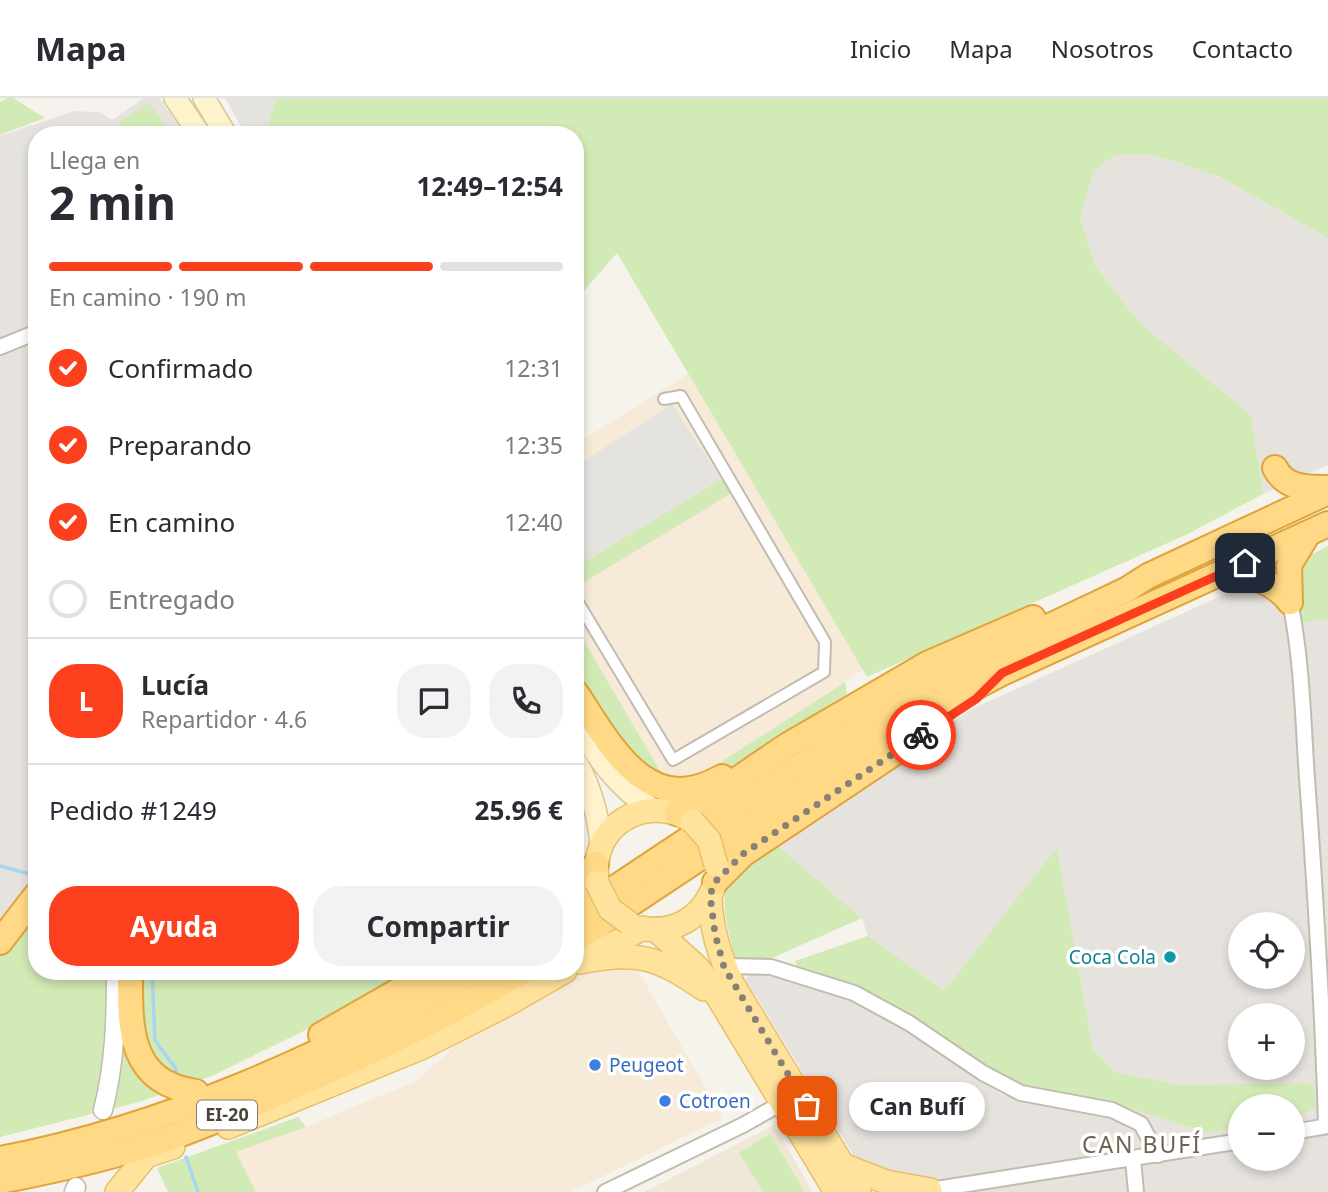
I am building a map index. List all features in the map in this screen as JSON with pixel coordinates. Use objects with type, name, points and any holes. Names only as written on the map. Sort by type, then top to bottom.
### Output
[{"type":"highway","points":[[1264,524],[1275,503],[1275,468],[1284,481],[1294,486],[1328,490]]},
{"type":"highway","points":[[584,910],[764,789],[878,716],[944,678],[1126,590],[1148,576],[1264,524],[1328,490]]},
{"type":"highway","points":[[584,953],[835,768],[890,734],[1002,673],[1318,529]]},
{"type":"highway","points":[[1290,603],[1289,565],[1318,529]]},
{"type":"highway","points":[[1224,573],[1258,578],[1281,591],[1290,603]]},
{"type":"highway","points":[[674,815],[695,808],[788,745],[928,664],[1001,630],[1122,581],[1148,576]]},
{"type":"highway","points":[[584,704],[631,770],[658,787],[692,789],[716,780],[845,701],[912,667],[928,664]]},
{"type":"highway","points":[[714,881],[743,854],[976,699],[1002,673]]},
{"type":"highway","points":[[0,942],[28,906]]},
{"type":"highway","points":[[130,980],[130,1019],[136,1050],[151,1071],[162,1080],[196,1093]]},
{"type":"highway","points":[[106,1122],[136,1115],[268,1063],[417,980]]},
{"type":"highway","name":"EI-20","points":[[0,1159],[106,1122],[172,1113],[295,1063],[460,980]]},
{"type":"highway","name":"EI-20","points":[[0,1181],[104,1158],[202,1125],[346,1063],[442,1016],[507,980]]},
{"type":"highway","points":[[0,1191],[66,1178],[146,1156]]},
{"type":"main road","points":[[175,98],[194,126]]},
{"type":"main road","points":[[204,98],[221,126]]},
{"type":"main road","points":[[584,734],[612,776],[633,796],[674,815],[709,840],[714,881],[715,934],[724,967],[859,1192]]},
{"type":"main road","points":[[584,778],[598,820],[593,870],[610,909],[642,927],[698,968],[835,1192]]},
{"type":"main road","points":[[593,870],[612,829],[626,817],[674,815]]},
{"type":"main road","points":[[584,955],[642,927],[683,923],[699,911],[714,881]]},
{"type":"main road","points":[[584,959],[618,956],[642,957],[656,961],[685,976],[721,1002]]},
{"type":"main road","points":[[117,1192],[146,1156],[260,1115],[423,1047],[506,1005],[544,980]]},
{"type":"main road","points":[[842,1165],[886,1182],[926,1191]]},
{"type":"street","points":[[0,347],[28,337]]},
{"type":"street","points":[[584,612],[673,760],[824,672],[825,642],[681,396],[664,400]]},
{"type":"street","points":[[1290,603],[1297,648],[1309,811],[1327,1126],[1305,1130]]},
{"type":"street","points":[[724,967],[771,967],[855,993],[909,1023],[983,1073],[1021,1093],[1112,1110],[1141,1124],[1158,1155]]},
{"type":"street","points":[[106,1122],[115,1039],[116,980]]},
{"type":"street","points":[[605,1192],[743,1125],[782,1103]]},
{"type":"street","points":[[926,1191],[1228,1143]]},
{"type":"street","points":[[1133,1159],[1136,1192]]},
{"type":"shaded area","points":[[144,98],[159,98],[179,126],[30,126],[74,111],[99,112],[112,120]]},
{"type":"shaded area","points":[[225,98],[276,98],[268,126],[241,126]]},
{"type":"shaded area","points":[[80,116],[103,120],[109,126],[53,126]]},
{"type":"shaded area","points":[[28,127],[28,898],[0,931],[0,136]]},
{"type":"shaded area","points":[[28,136],[28,191],[8,143]]},
{"type":"shaded area","points":[[1145,154],[1218,177],[1328,238],[1328,465],[1263,494],[1251,415],[1141,324],[1095,266],[1080,217],[1094,170],[1116,155]]},
{"type":"shaded area","points":[[688,374],[863,670],[698,777],[663,776],[584,641],[584,439]]},
{"type":"shaded area","points":[[672,404],[721,479],[584,562],[584,461]]},
{"type":"shaded area","points":[[1243,586],[1268,588],[1301,623],[1328,619],[1328,1192],[876,1192],[754,993],[743,982],[751,973],[802,982],[858,1002],[1002,1095],[1121,1121],[1122,1106],[1208,1133],[1228,1129],[1228,1171],[1305,1171],[1305,1099],[1308,1083],[1180,1085],[1116,1072],[1093,1050],[1057,849],[944,991],[868,936],[862,918],[772,841],[972,709]]},
{"type":"shaded area","points":[[633,967],[644,981],[723,1118],[570,1192],[256,1192],[236,1152],[308,1126],[416,1081],[461,1041],[575,980],[584,980],[584,975],[595,969]]},
{"type":"shaded area","points":[[774,1125],[813,1192],[644,1192]]},
{"type":"green space","points":[[13,98],[45,118],[0,135],[0,102]]},
{"type":"green space","points":[[276,98],[1328,98],[1328,238],[1219,177],[1180,163],[1145,154],[1116,155],[1094,170],[1080,217],[1095,266],[1141,324],[1251,415],[1263,494],[1188,534],[867,677],[617,253],[584,291],[584,126],[268,126]]},
{"type":"green space","points":[[150,103],[165,126],[121,126],[119,122]]},
{"type":"green space","points":[[723,478],[732,493],[584,582],[584,562]]},
{"type":"green space","points":[[1328,546],[1328,619],[1301,623],[1295,569],[1303,559]]},
{"type":"green space","points":[[584,641],[663,776],[698,777],[845,682],[847,694],[710,779],[695,785],[645,775],[584,688]]},
{"type":"green space","points":[[772,841],[862,918],[770,959],[735,958],[724,901],[727,886],[737,871]]},
{"type":"green space","points":[[1057,848],[1093,1050],[1116,1072],[1180,1085],[1308,1083],[1314,1088],[1316,1107],[1305,1113],[1305,1094],[1228,1094],[1228,1129],[1208,1133],[1122,1106],[1016,1085],[859,986],[797,967],[795,961],[868,936],[944,991]]},
{"type":"green space","points":[[28,898],[28,980],[399,980],[214,1075],[139,1102],[0,1137],[0,931]]},
{"type":"green space","points":[[298,1117],[306,1127],[236,1152],[256,1192],[168,1192],[157,1168]]},
{"type":"green space","points":[[770,1134],[805,1192],[763,1192],[739,1153]]},
{"type":"waterway","points":[[0,866],[28,874]]},
{"type":"waterway","points":[[152,980],[155,1040],[176,1069],[175,1075]]},
{"type":"waterway","points":[[186,1157],[198,1192]]},
{"type":"way so far","points":[[807,1106],[724,967],[710,909],[710,895],[715,882],[727,867],[743,854],[921,735]]},
{"type":"place","name":"Coca Cola","points":[[1170,957]]},
{"type":"place","name":"Peugeot","points":[[595,1065]]},
{"type":"place","name":"Cotroen","points":[[665,1101]]},
{"type":"place","name":"Can Bufí","points":[[807,1106]]},
{"type":"district","name":"CAN BUFÍ","points":[[1142,1145]]},
{"type":"route","points":[[921,735],[976,699],[1002,673],[1245,563]]}]
